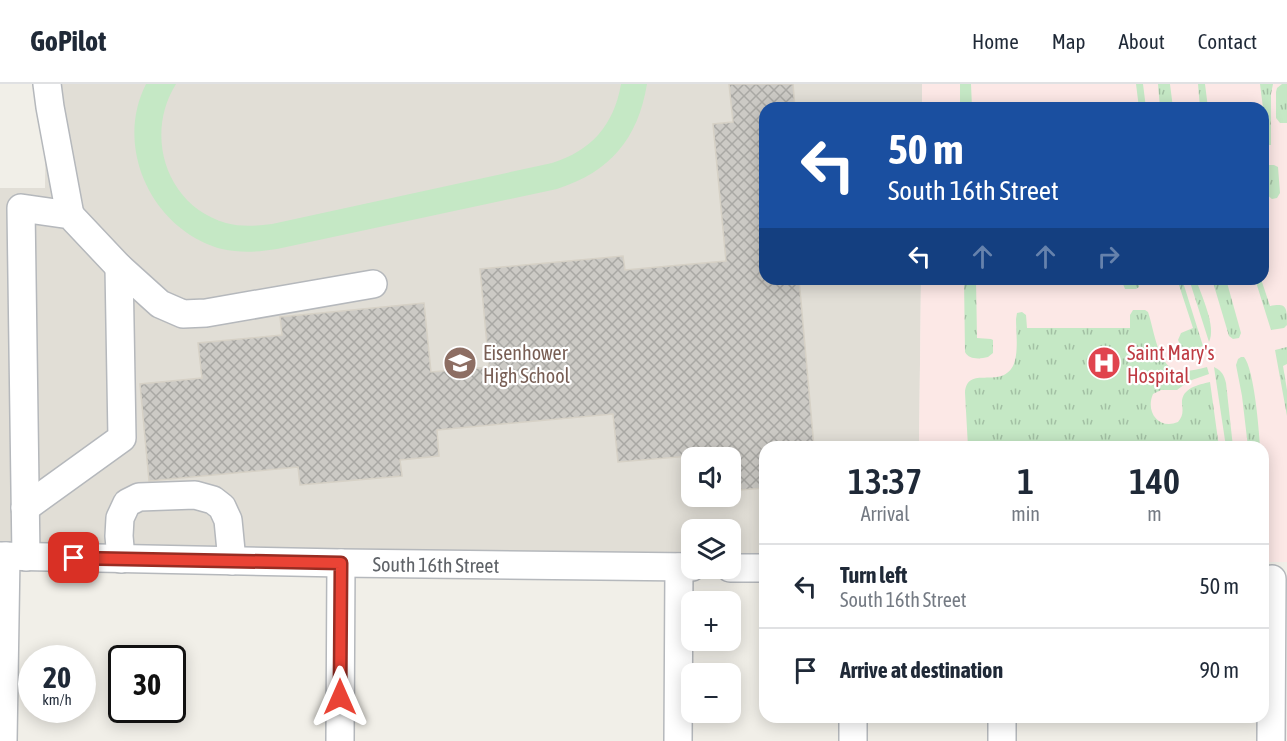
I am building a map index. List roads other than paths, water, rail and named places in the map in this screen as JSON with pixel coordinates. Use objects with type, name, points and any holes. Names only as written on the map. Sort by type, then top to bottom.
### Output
[{"type":"street","points":[[47,84],[70,215],[119,267],[160,304],[183,314],[206,313],[373,284]]},
{"type":"street","points":[[3,741],[11,556],[26,508],[10,206],[70,215]]},
{"type":"street","points":[[26,508],[122,438],[119,267]]},
{"type":"street","points":[[121,559],[120,518],[127,503],[139,497],[195,495],[213,500],[222,507],[228,520],[232,561]]},
{"type":"street","name":"South 16th Street","points":[[11,556],[681,567]]},
{"type":"street","points":[[340,741],[341,563]]},
{"type":"street","points":[[741,568],[759,568]]},
{"type":"street","points":[[678,741],[685,579]]},
{"type":"street","points":[[1271,741],[1274,579]]},
{"type":"street","points":[[853,723],[853,741]]},
{"type":"street","points":[[1002,723],[1002,741]]},
{"type":"place","name":"Eisenhower High School","points":[[460,363]]},
{"type":"place","name":"Saint Mary's Hospital","points":[[1104,363]]}]
